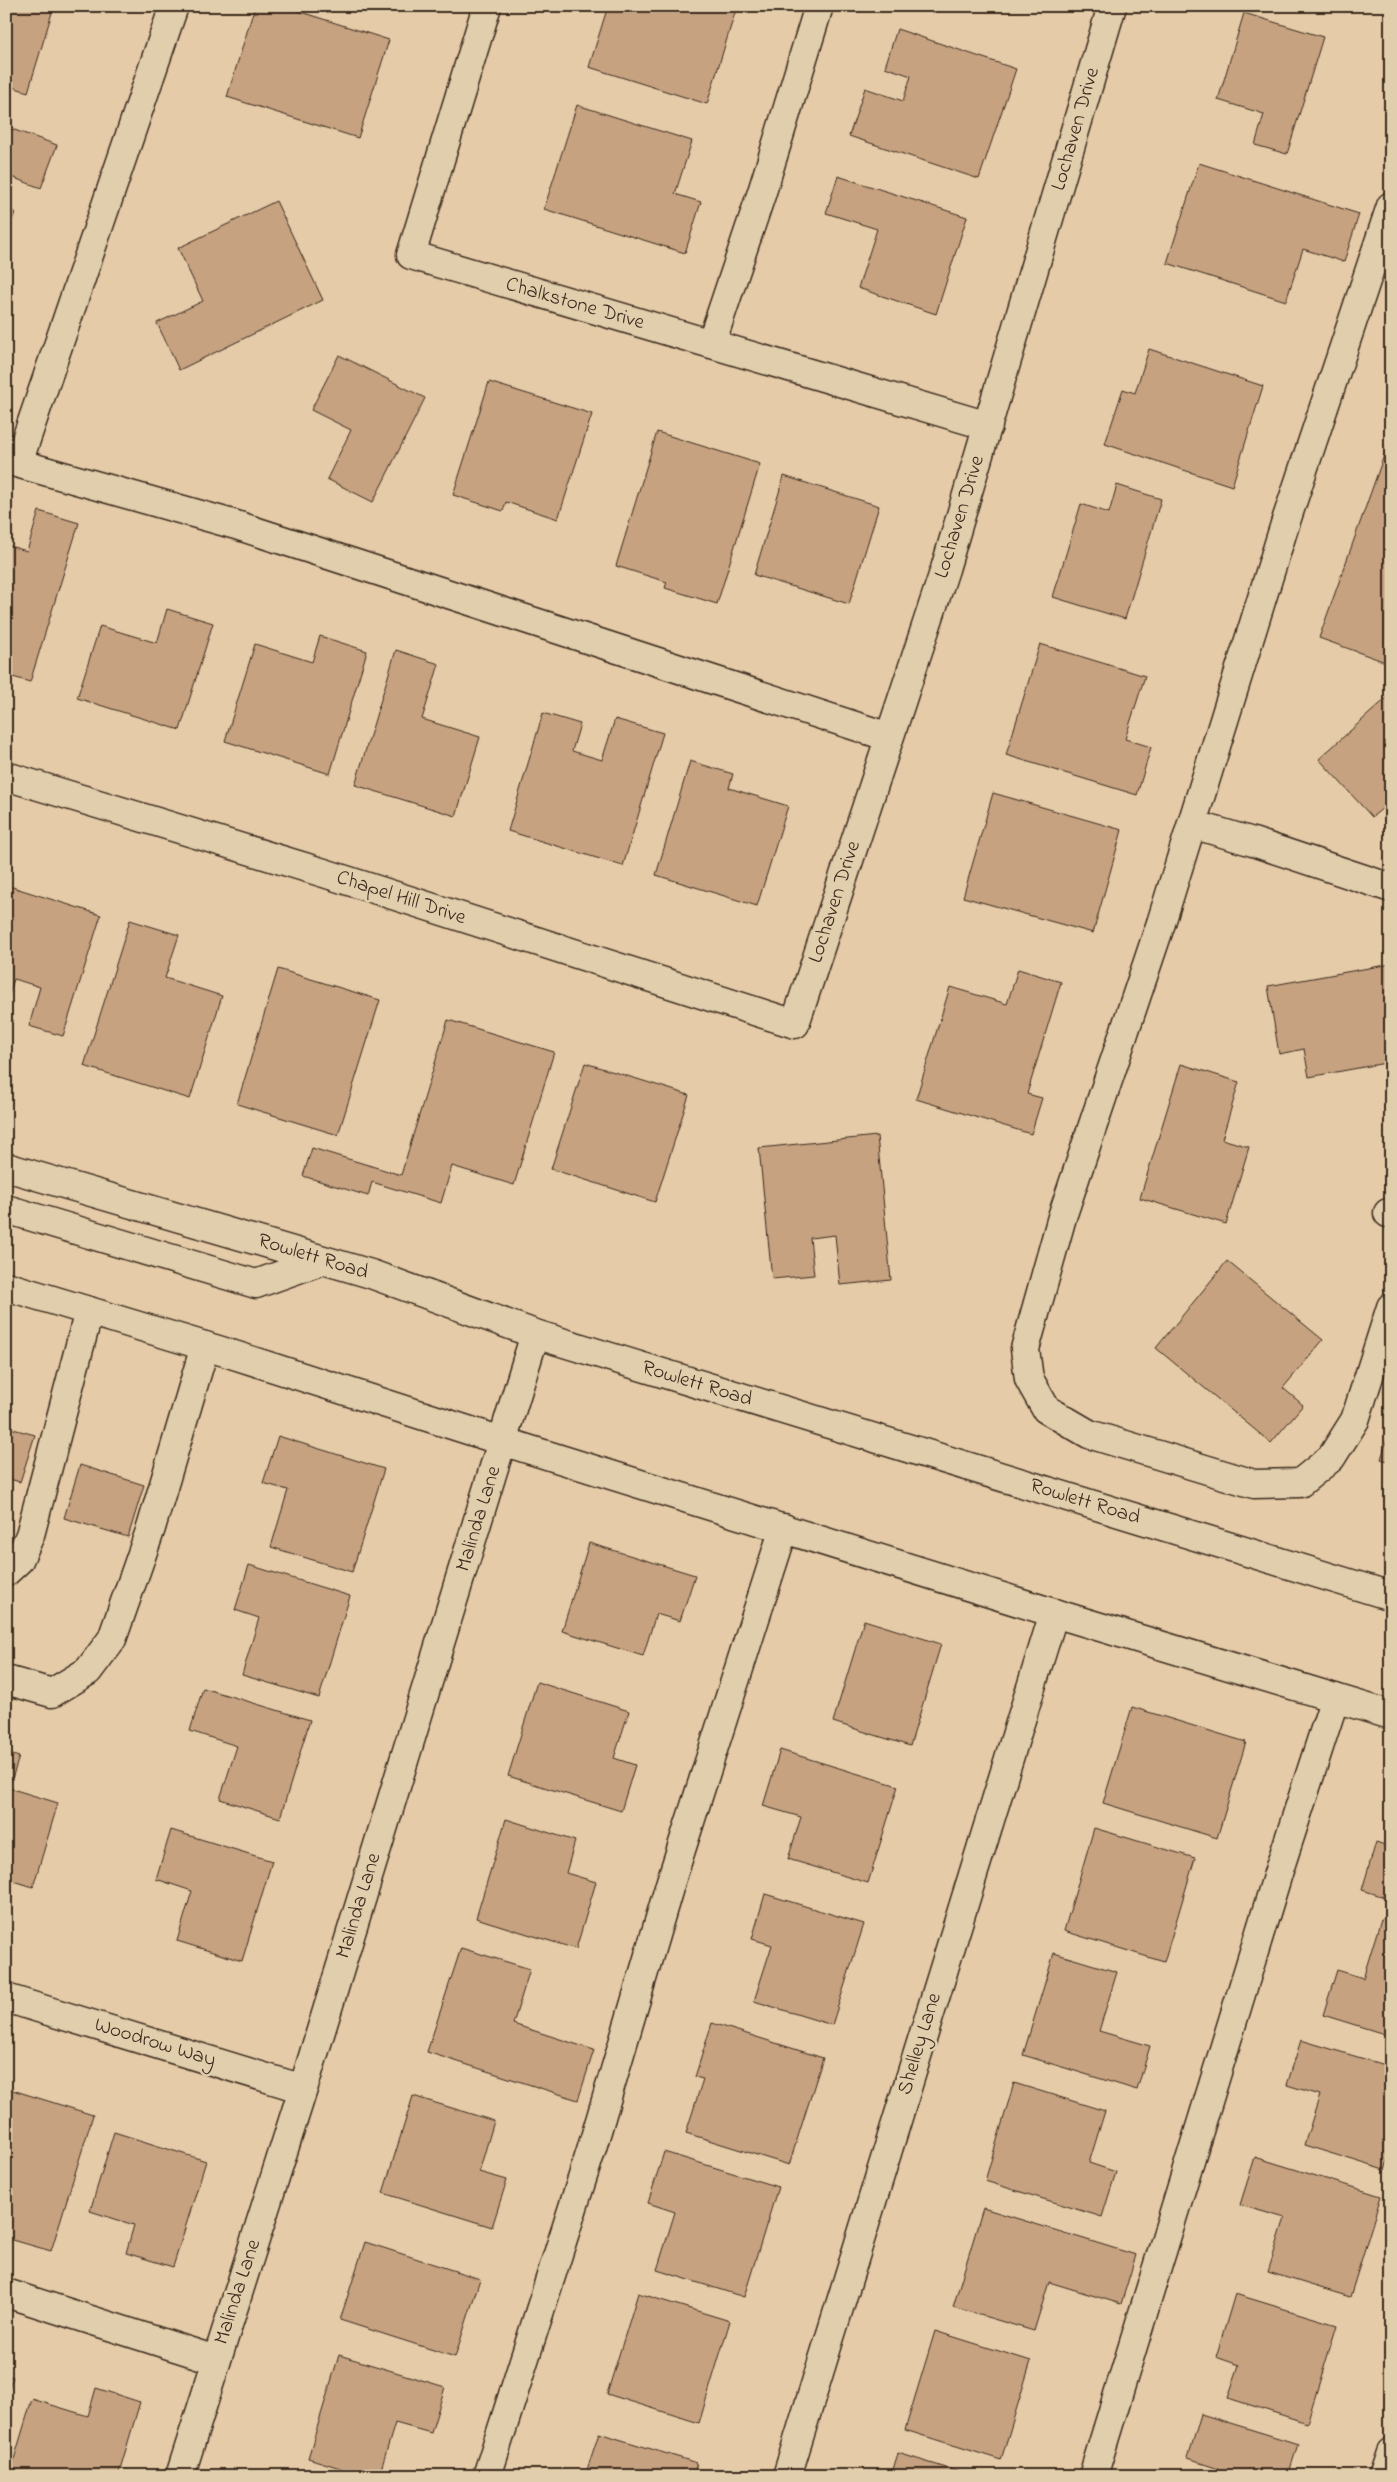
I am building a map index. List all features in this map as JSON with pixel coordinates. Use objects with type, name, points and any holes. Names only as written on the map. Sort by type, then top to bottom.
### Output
[{"type":"street","points":[[174,6],[12,462],[236,525],[889,737]]},
{"type":"street","name":"Chalkstone Drive","points":[[487,6],[411,256],[988,426]]},
{"type":"street","points":[[711,344],[762,192],[819,6]]},
{"type":"street","name":"Lochaven Drive","points":[[794,1024],[942,578],[1112,6]]},
{"type":"street","points":[[1391,206],[1385,246],[1285,524],[1192,824],[1062,1217],[1025,1349],[1029,1379],[1046,1409],[1089,1434],[1254,1484],[1300,1484],[1331,1458],[1355,1420],[1391,1307]]},
{"type":"street","name":"Chapel Hill Drive","points":[[6,776],[324,874],[794,1024]]},
{"type":"street","points":[[1192,824],[1253,842],[1391,888]]},
{"type":"street","name":"Rowlett Road","points":[[6,1167],[371,1274],[535,1334],[1391,1596]]},
{"type":"street","points":[[6,1209],[256,1284],[323,1260]]},
{"type":"street","points":[[6,1286],[205,1346],[502,1441],[1391,1715]]},
{"type":"street","points":[[6,1572],[19,1560],[30,1535],[89,1311]]},
{"type":"street","name":"Malinda Lane","points":[[180,2476],[303,2089],[535,1334]]},
{"type":"street","points":[[6,1680],[52,1693],[88,1671],[112,1639],[151,1528],[205,1346]]},
{"type":"street","points":[[487,2476],[505,2414],[591,2151],[671,1881],[784,1528]]},
{"type":"street","name":"Shelley Lane","points":[[787,2476],[1054,1612]]},
{"type":"street","points":[[1093,2476],[1280,1867],[1335,1698]]},
{"type":"street","name":"Woodrow Way","points":[[6,1998],[303,2089]]},
{"type":"street","points":[[6,2293],[216,2360]]},
{"type":"street","points":[[1383,2476],[1391,2452]]},
{"type":"building","points":[[6,6],[54,6],[28,92],[6,85]]},
{"type":"building","points":[[255,6],[282,6],[389,40],[358,138],[227,97]]},
{"type":"building","points":[[608,6],[737,6],[707,104],[589,67]]},
{"type":"building","points":[[1244,13],[1323,37],[1287,154],[1255,145],[1264,114],[1218,100]]},
{"type":"building","points":[[897,29],[1016,69],[979,179],[849,136],[865,88],[903,101],[911,76],[885,67]]},
{"type":"building","points":[[577,105],[692,141],[675,194],[701,202],[685,253],[544,209]]},
{"type":"building","points":[[6,127],[57,145],[41,188],[6,175]]},
{"type":"building","points":[[1199,163],[1359,214],[1344,262],[1303,249],[1286,301],[1167,263]]},
{"type":"building","points":[[838,176],[967,217],[936,314],[858,288],[877,229],[826,213]]},
{"type":"building","points":[[276,201],[323,300],[179,370],[157,323],[203,301],[178,248]]},
{"type":"building","points":[[6,209],[15,212],[6,238]]},
{"type":"building","points":[[1149,349],[1263,386],[1232,486],[1105,444],[1123,389],[1135,393]]},
{"type":"building","points":[[339,355],[425,398],[373,502],[327,479],[351,430],[311,410]]},
{"type":"building","points":[[489,382],[592,414],[558,519],[506,502],[503,511],[453,495]]},
{"type":"building","points":[[657,432],[760,464],[717,604],[665,588],[667,582],[616,566]]},
{"type":"building","points":[[1387,447],[1391,448],[1391,664],[1319,638]]},
{"type":"building","points":[[784,476],[879,506],[849,604],[754,575]]},
{"type":"building","points":[[1117,485],[1161,499],[1125,619],[1053,597],[1081,504],[1109,513]]},
{"type":"building","points":[[39,511],[79,523],[30,682],[6,675],[6,545],[27,551]]},
{"type":"building","points":[[167,609],[213,623],[180,730],[77,698],[100,626],[157,643]]},
{"type":"building","points":[[320,636],[367,651],[330,774],[225,741],[255,644],[312,662]]},
{"type":"building","points":[[1040,644],[1145,676],[1125,739],[1151,747],[1137,795],[1006,755]]},
{"type":"building","points":[[396,650],[439,664],[422,719],[480,737],[456,816],[355,785]]},
{"type":"building","points":[[1391,694],[1391,805],[1389,803],[1372,817],[1319,759]]},
{"type":"building","points":[[543,713],[580,724],[572,751],[602,760],[615,719],[663,733],[623,866],[508,831]]},
{"type":"building","points":[[690,761],[733,774],[729,788],[788,806],[757,906],[656,875]]},
{"type":"building","points":[[993,793],[1122,830],[1093,933],[963,897]]},
{"type":"building","points":[[6,885],[101,915],[63,1036],[29,1026],[40,987],[14,979],[6,1004]]},
{"type":"building","points":[[130,920],[179,935],[165,978],[222,996],[190,1099],[84,1066]]},
{"type":"building","points":[[1391,964],[1391,1062],[1309,1077],[1304,1049],[1279,1054],[1268,986]]},
{"type":"building","points":[[278,969],[380,1000],[338,1135],[237,1104]]},
{"type":"building","points":[[1018,969],[1061,982],[1027,1094],[1042,1098],[1031,1134],[916,1099],[950,987],[1007,1004]]},
{"type":"building","points":[[448,1020],[554,1052],[514,1185],[452,1166],[441,1203],[372,1182],[368,1196],[303,1176],[312,1148],[401,1175]]},
{"type":"building","points":[[585,1063],[689,1095],[655,1202],[551,1169]]},
{"type":"building","points":[[1181,1064],[1239,1082],[1222,1139],[1249,1147],[1226,1224],[1140,1198]]},
{"type":"building","points":[[877,1136],[891,1280],[840,1285],[835,1235],[810,1238],[814,1275],[772,1279],[759,1148]]},
{"type":"building","points":[[1227,1261],[1323,1340],[1283,1388],[1303,1405],[1271,1443],[1156,1348]]},
{"type":"building","points":[[6,1427],[35,1435],[20,1482],[6,1478]]},
{"type":"building","points":[[1391,1427],[1391,1462],[1381,1459]]},
{"type":"building","points":[[278,1436],[384,1469],[352,1572],[271,1547],[288,1490],[263,1483]]},
{"type":"building","points":[[80,1465],[144,1485],[128,1537],[64,1518]]},
{"type":"building","points":[[589,1543],[695,1575],[680,1621],[656,1614],[643,1656],[562,1631]]},
{"type":"building","points":[[249,1565],[350,1596],[319,1698],[242,1675],[259,1618],[235,1610]]},
{"type":"building","points":[[864,1620],[941,1644],[910,1746],[833,1722]]},
{"type":"building","points":[[537,1682],[629,1711],[614,1758],[635,1765],[621,1811],[508,1776]]},
{"type":"building","points":[[203,1688],[310,1720],[280,1818],[220,1799],[237,1746],[190,1731]]},
{"type":"building","points":[[1132,1707],[1246,1742],[1217,1838],[1103,1803]]},
{"type":"building","points":[[780,1750],[898,1786],[868,1883],[788,1859],[801,1817],[763,1806]]},
{"type":"building","points":[[6,1753],[19,1757],[9,1788],[58,1803],[33,1887],[6,1879]]},
{"type":"building","points":[[506,1819],[575,1841],[566,1873],[596,1882],[576,1949],[476,1918]]},
{"type":"building","points":[[1094,1828],[1195,1858],[1164,1962],[1064,1931]]},
{"type":"building","points":[[171,1830],[272,1861],[242,1961],[177,1941],[192,1891],[156,1879]]},
{"type":"building","points":[[1376,1842],[1391,1847],[1391,1899],[1362,1890]]},
{"type":"building","points":[[765,1894],[864,1924],[832,2025],[754,2001],[772,1945],[752,1939]]},
{"type":"building","points":[[1381,1919],[1391,1922],[1391,2036],[1323,2015],[1337,1970],[1363,1978]]},
{"type":"building","points":[[461,1948],[530,1969],[513,2024],[594,2050],[578,2100],[427,2052]]},
{"type":"building","points":[[1054,1953],[1117,1972],[1099,2031],[1150,2046],[1137,2090],[1023,2055]]},
{"type":"building","points":[[712,2023],[823,2058],[789,2165],[686,2133],[703,2079],[695,2077]]},
{"type":"building","points":[[1301,2040],[1391,2067],[1391,2150],[1385,2170],[1304,2145],[1320,2095],[1287,2085]]},
{"type":"building","points":[[1014,2083],[1105,2111],[1089,2163],[1116,2172],[1102,2217],[985,2181]]},
{"type":"building","points":[[6,2088],[93,2115],[51,2251],[6,2238],[6,2210],[13,2188],[6,2186]]},
{"type":"building","points":[[413,2096],[494,2121],[479,2172],[507,2180],[492,2227],[383,2193]]},
{"type":"building","points":[[114,2132],[206,2161],[173,2267],[126,2253],[134,2225],[90,2211]]},
{"type":"building","points":[[664,2152],[778,2187],[744,2297],[657,2270],[675,2212],[648,2203]]},
{"type":"building","points":[[1255,2157],[1381,2196],[1350,2297],[1268,2272],[1285,2218],[1240,2205]]},
{"type":"building","points":[[983,2208],[1136,2255],[1121,2304],[1049,2282],[1034,2331],[953,2307]]},
{"type":"building","points":[[365,2242],[480,2279],[455,2357],[340,2320]]},
{"type":"building","points":[[638,2293],[730,2321],[699,2423],[607,2394]]},
{"type":"building","points":[[1235,2294],[1337,2325],[1307,2423],[1228,2398],[1239,2365],[1216,2357]]},
{"type":"building","points":[[935,2331],[1031,2361],[1001,2460],[905,2430]]},
{"type":"building","points":[[339,2355],[445,2387],[431,2433],[395,2423],[379,2476],[366,2476],[308,2458]]},
{"type":"building","points":[[6,2375],[13,2377],[6,2397]]},
{"type":"building","points":[[96,2388],[140,2402],[118,2476],[9,2476],[32,2399],[88,2416]]},
{"type":"building","points":[[1201,2414],[1298,2444],[1288,2476],[1217,2476],[1219,2468],[1188,2458]]},
{"type":"building","points":[[599,2433],[697,2463],[693,2476],[585,2476]]},
{"type":"building","points":[[898,2453],[972,2476],[891,2476]]}]
